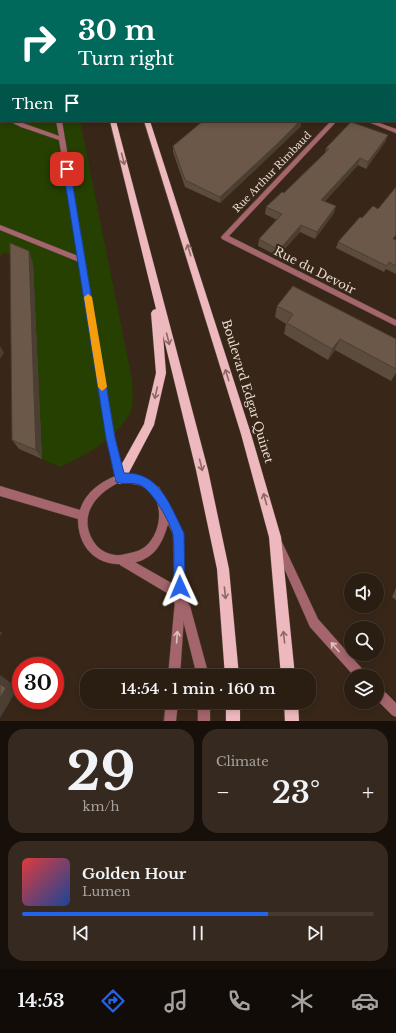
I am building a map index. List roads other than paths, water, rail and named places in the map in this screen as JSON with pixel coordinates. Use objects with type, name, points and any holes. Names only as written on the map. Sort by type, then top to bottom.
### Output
[{"type":"main road","points":[[113,122],[202,470],[223,569],[231,669]]},
{"type":"main road","name":"Boulevard Edgar Quinet","points":[[147,122],[241,419],[275,537],[287,669]]},
{"type":"main road","points":[[120,478],[149,425],[161,372],[154,285]]},
{"type":"main road","points":[[233,709],[233,721]]},
{"type":"main road","points":[[291,709],[292,721]]},
{"type":"street","points":[[14,122],[62,139]]},
{"type":"street","points":[[59,122],[110,438],[120,478]]},
{"type":"street","name":"Rue Arthur Rimbaud","points":[[224,237],[333,122]]},
{"type":"street","points":[[372,122],[396,131]]},
{"type":"street","points":[[0,227],[82,261]]},
{"type":"street","name":"Rue du Devoir","points":[[224,237],[396,323]]},
{"type":"street","points":[[164,505],[165,517],[163,530],[157,541],[148,551],[136,558],[124,561],[110,559],[97,553],[88,543],[83,530],[83,516],[88,502],[96,491],[107,483],[120,478],[142,480],[152,486],[159,495],[164,505],[178,533],[180,601],[175,669]]},
{"type":"street","points":[[0,491],[83,516]]},
{"type":"street","points":[[275,537],[314,623],[355,669]]},
{"type":"street","points":[[124,561],[171,589],[180,601],[186,610],[201,669]]},
{"type":"street","points":[[384,699],[396,711]]},
{"type":"street","points":[[170,721],[171,709]]},
{"type":"street","points":[[204,709],[204,721]]}]
